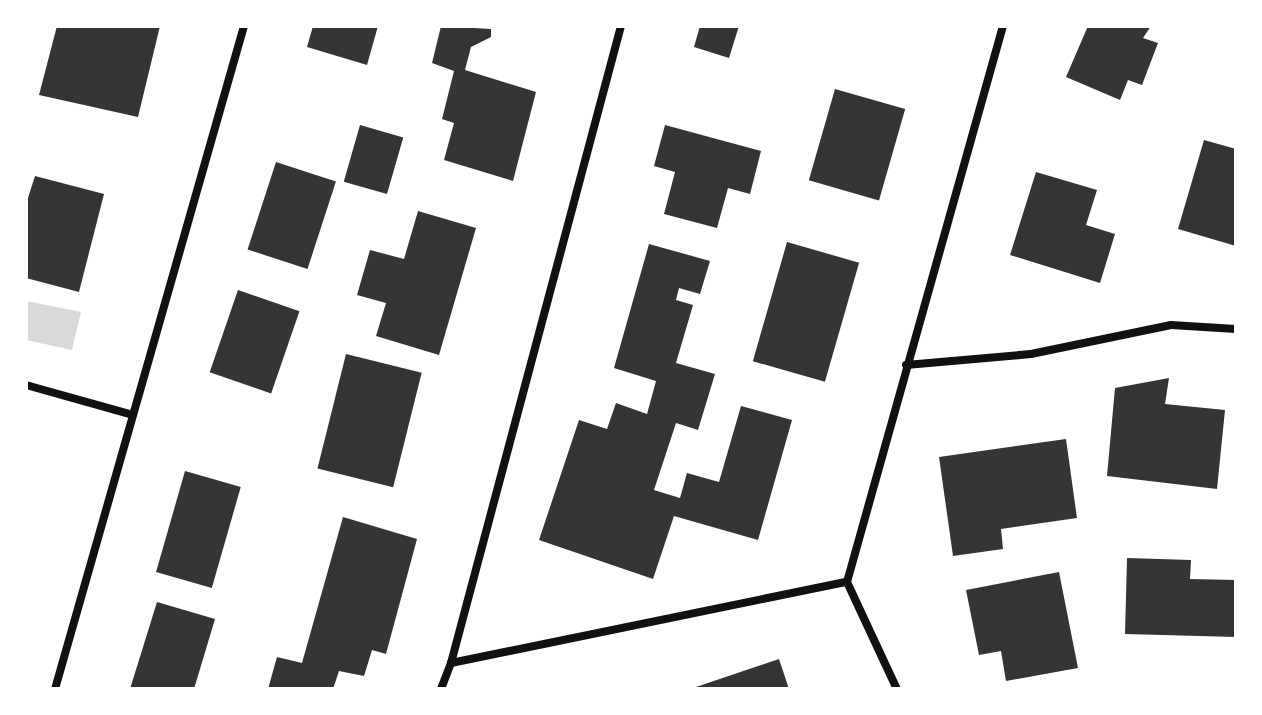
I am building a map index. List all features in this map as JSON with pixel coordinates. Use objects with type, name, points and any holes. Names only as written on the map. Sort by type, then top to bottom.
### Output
[{"type":"street","points":[[55,689],[130,414],[244,26]]},
{"type":"street","points":[[441,689],[451,663],[621,26]]},
{"type":"street","points":[[897,689],[847,582],[1003,26]]},
{"type":"street","points":[[906,365],[1031,354],[1171,325],[1236,329]]},
{"type":"street","points":[[26,385],[130,414]]},
{"type":"street","points":[[451,663],[847,582]]},
{"type":"shaded area","points":[[26,301],[81,312],[72,350],[26,340]]},
{"type":"building","points":[[57,26],[160,26],[138,117],[39,95]]},
{"type":"building","points":[[313,26],[378,26],[367,65],[307,47]]},
{"type":"building","points":[[441,26],[491,29],[491,37],[471,47],[465,70],[536,92],[513,181],[444,160],[454,123],[442,119],[454,71],[432,63]]},
{"type":"building","points":[[700,26],[739,26],[729,58],[694,47]]},
{"type":"building","points":[[1088,26],[1151,26],[1143,38],[1158,43],[1142,85],[1128,80],[1120,100],[1066,77]]},
{"type":"building","points":[[835,89],[905,109],[879,200],[809,180]]},
{"type":"building","points":[[360,125],[403,137],[387,194],[344,182]]},
{"type":"building","points":[[665,125],[761,151],[750,194],[728,188],[717,228],[664,214],[675,172],[654,166]]},
{"type":"building","points":[[1204,140],[1236,149],[1236,246],[1178,229]]},
{"type":"building","points":[[276,162],[336,181],[307,269],[248,249]]},
{"type":"building","points":[[1036,172],[1097,190],[1086,225],[1115,234],[1100,283],[1010,255]]},
{"type":"building","points":[[35,176],[104,194],[79,292],[26,278],[26,204]]},
{"type":"building","points":[[418,211],[476,228],[439,355],[376,336],[386,303],[357,295],[370,250],[404,259]]},
{"type":"building","points":[[787,242],[859,263],[825,382],[753,361]]},
{"type":"building","points":[[649,244],[710,261],[700,294],[679,288],[676,300],[693,305],[676,363],[715,374],[698,430],[676,423],[654,490],[680,498],[687,473],[719,482],[741,406],[792,420],[758,540],[674,516],[653,579],[539,540],[579,420],[607,429],[616,403],[647,414],[656,381],[614,368]]},
{"type":"building","points":[[238,290],[299,311],[271,393],[210,372]]},
{"type":"building","points":[[346,354],[422,373],[393,487],[317,468]]},
{"type":"building","points":[[1169,378],[1165,404],[1225,410],[1217,489],[1107,476],[1115,388]]},
{"type":"building","points":[[1066,439],[1077,518],[1001,529],[1003,549],[953,556],[939,457]]},
{"type":"building","points":[[185,471],[241,487],[212,588],[156,572]]},
{"type":"building","points":[[343,517],[417,539],[386,654],[372,650],[364,676],[339,671],[333,689],[268,689],[277,657],[302,663]]},
{"type":"building","points":[[1127,558],[1191,560],[1190,579],[1236,580],[1236,637],[1125,634]]},
{"type":"building","points":[[1059,572],[1078,668],[1006,681],[1001,651],[979,655],[966,590]]},
{"type":"building","points":[[157,602],[215,619],[194,689],[130,689]]},
{"type":"building","points":[[779,659],[789,689],[696,689],[696,687]]}]
